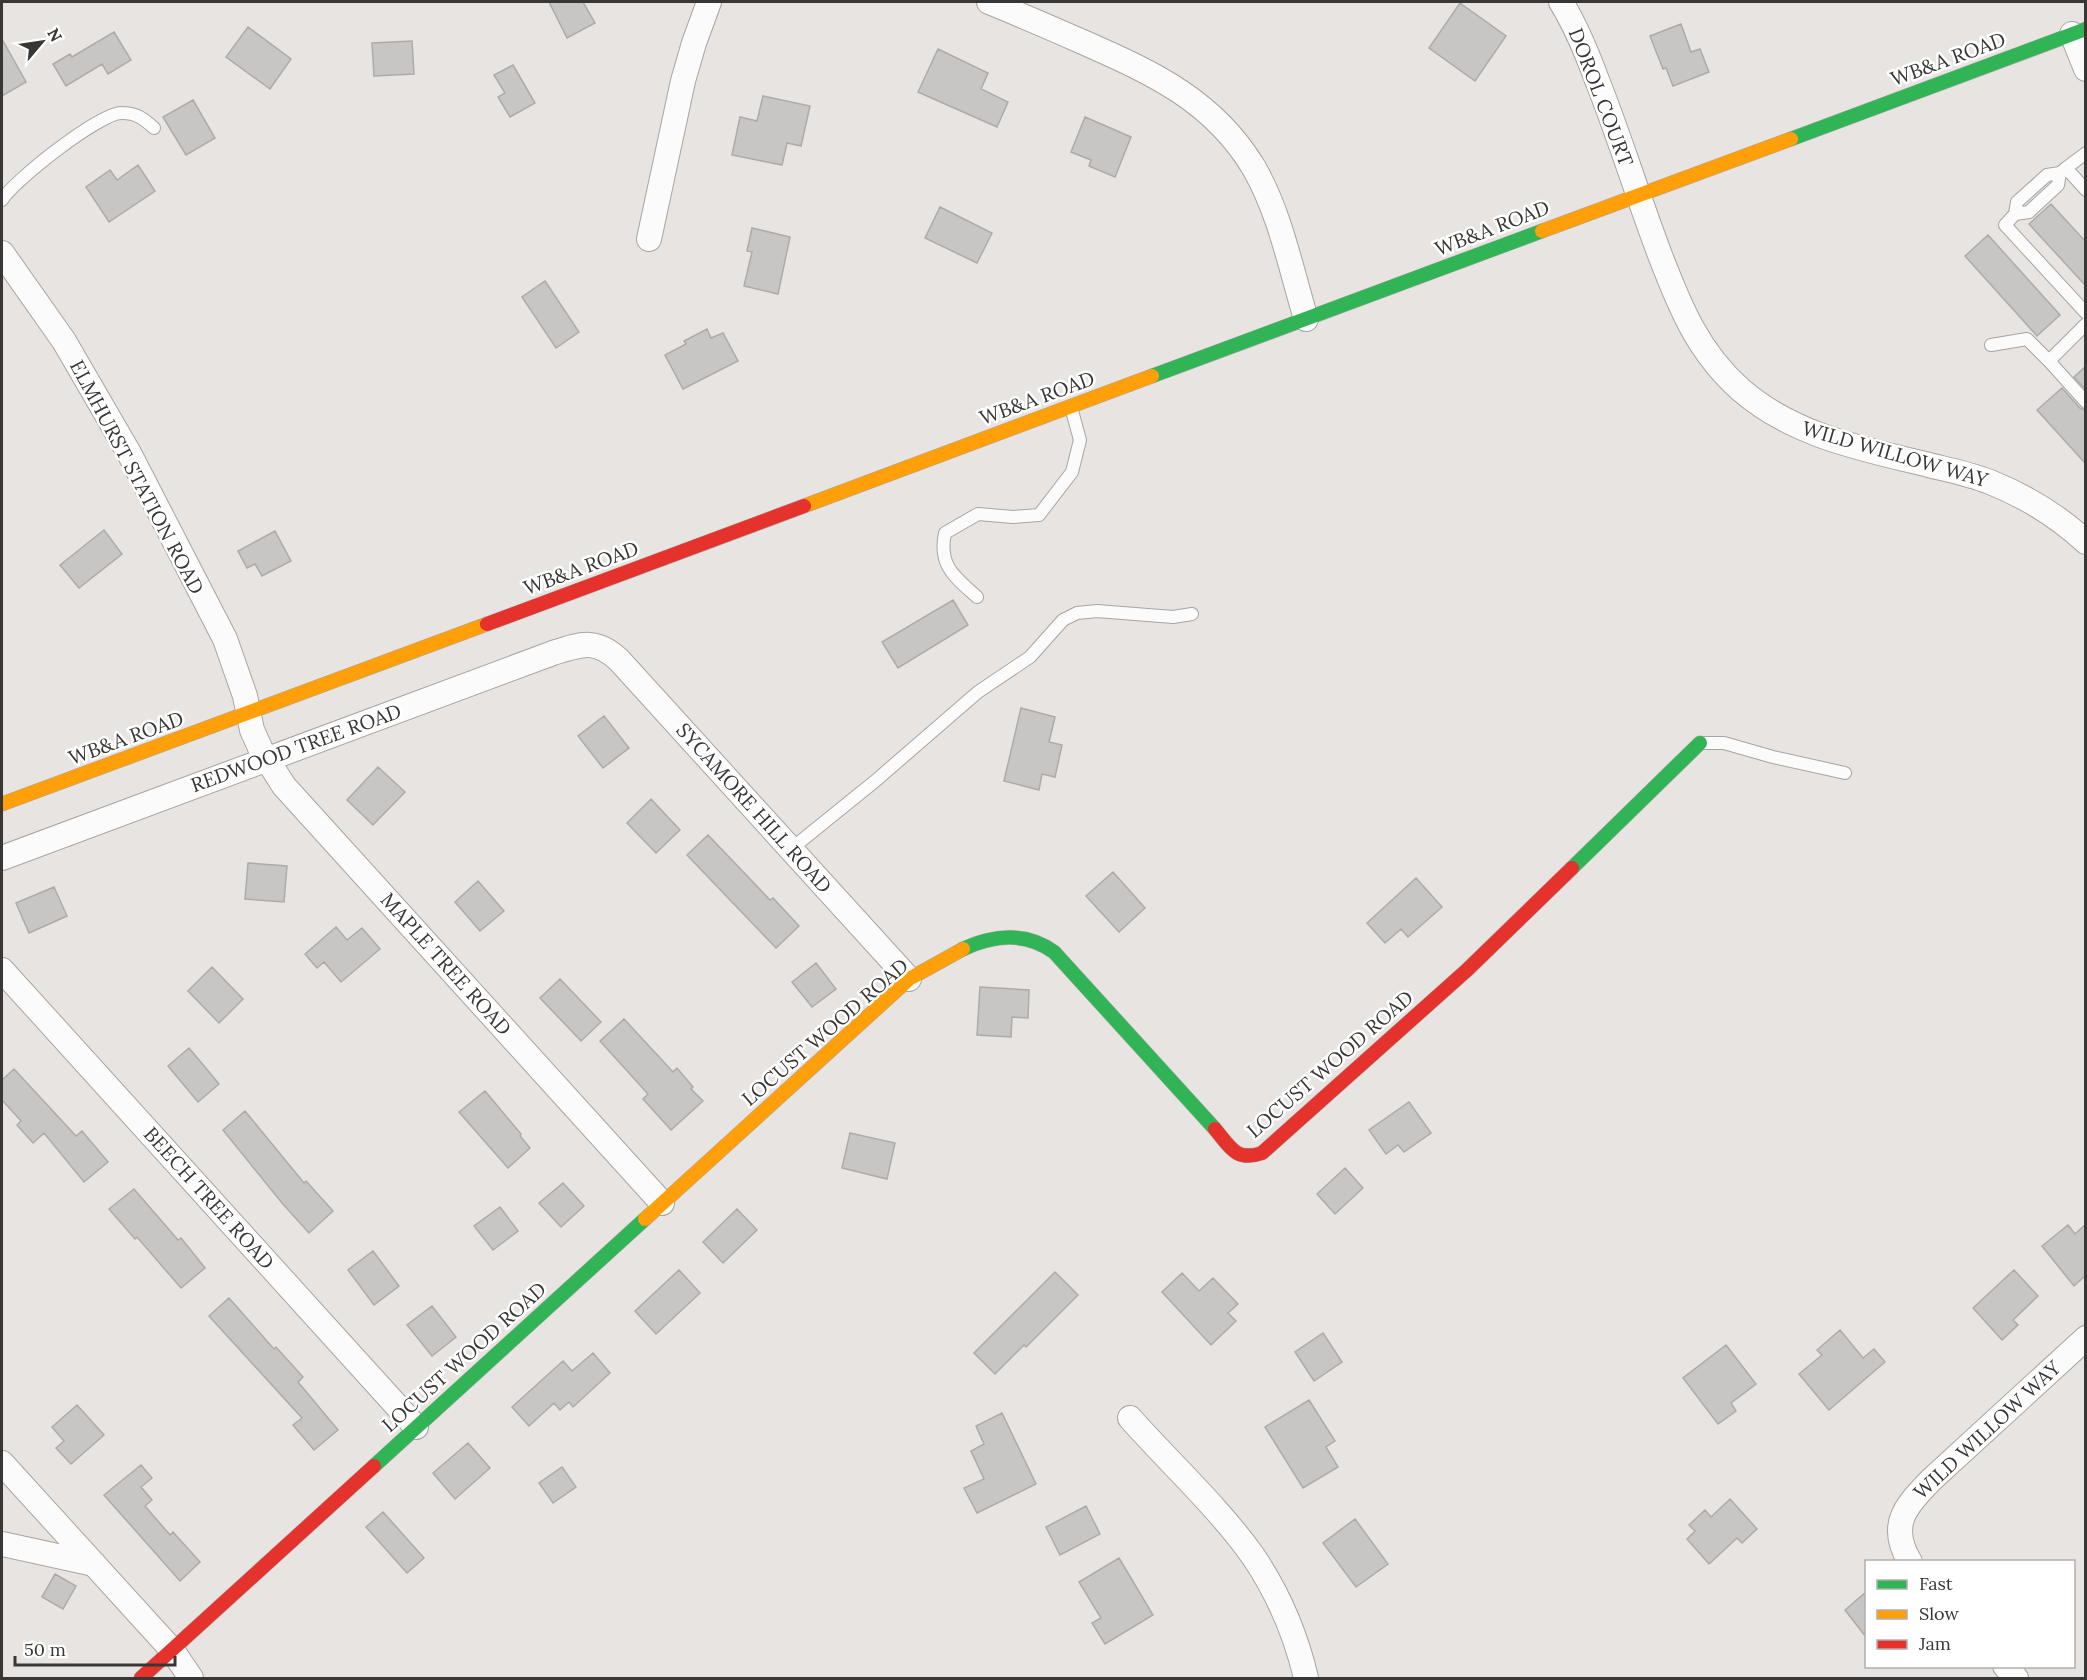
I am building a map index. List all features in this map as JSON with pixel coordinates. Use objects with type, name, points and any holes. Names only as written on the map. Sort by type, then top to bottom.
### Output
[{"type":"street","points":[[649,239],[683,81],[709,2]]},
{"type":"street","points":[[989,2],[1129,62],[1164,80],[1190,97],[1214,117],[1236,141],[1255,170],[1269,202],[1306,318]]},
{"type":"street","name":"DOROL COURT","points":[[1561,2],[1588,56],[1638,194]]},
{"type":"street","points":[[2079,32],[2085,69]]},
{"type":"street","name":"WB&A ROAD","points":[[2,804],[2079,32]]},
{"type":"street","name":"WILD WILLOW WAY","points":[[1638,194],[1680,308],[1700,344],[1741,390],[1768,410],[1796,426],[1826,438],[1963,473],[2013,492],[2039,505],[2085,542]]},
{"type":"street","name":"ELMHURST STATION ROAD","points":[[2,253],[64,341],[129,453],[225,639],[249,713]]},
{"type":"street","name":"SYCAMORE HILL ROAD","points":[[593,644],[608,649],[619,660],[909,979]]},
{"type":"street","name":"REDWOOD TREE ROAD","points":[[2,858],[553,653],[575,646],[593,644]]},
{"type":"street","name":"MAPLE TREE ROAD","points":[[249,713],[252,730],[284,786],[662,1203]]},
{"type":"street","name":"LOCUST WOOD ROAD","points":[[141,1678],[909,979],[963,949],[993,937],[1016,935],[1035,940],[1052,950],[1079,978],[1237,1154],[1250,1157],[1262,1153],[1467,970],[1700,743]]},
{"type":"street","name":"BEECH TREE ROAD","points":[[2,970],[416,1427]]},
{"type":"street","name":"WILD WILLOW WAY","points":[[1910,1560],[1904,1551],[1899,1534],[1900,1518],[1913,1499],[2085,1338]]},
{"type":"street","points":[[1130,1418],[1253,1556],[1275,1594],[1291,1629],[1306,1678]]},
{"type":"street","points":[[2,1463],[172,1650],[191,1678]]},
{"type":"street","points":[[2,1544],[94,1564]]},
{"type":"lane","points":[[2,200],[6,193],[36,165],[90,127],[119,112],[140,115],[154,128]]},
{"type":"lane","points":[[2085,153],[2063,171],[2058,185],[2029,212],[2015,214],[2004,225],[2085,313]]},
{"type":"lane","points":[[2063,171],[2085,190]]},
{"type":"lane","points":[[2049,361],[2085,324]]},
{"type":"lane","points":[[1991,345],[2027,339],[2085,402]]},
{"type":"lane","points":[[977,597],[951,573],[941,549],[945,533],[978,514],[1013,517],[1039,515],[1072,472],[1080,440],[1071,406]]},
{"type":"lane","points":[[791,849],[874,782],[978,692],[1030,657],[1063,620],[1077,613],[1097,611],[1173,617],[1192,614]]},
{"type":"lane","points":[[1700,743],[1724,743],[1845,773]]},
{"type":"building","points":[[549,2],[583,2],[595,23],[567,38]]},
{"type":"building","points":[[1460,3],[1506,36],[1475,81],[1429,48]]},
{"type":"building","points":[[1681,24],[1691,52],[1700,49],[1709,72],[1673,86],[1666,68],[1663,69],[1650,36]]},
{"type":"building","points":[[248,27],[291,59],[270,89],[226,57]]},
{"type":"building","points":[[114,32],[131,60],[108,74],[102,64],[66,86],[53,64],[70,54],[72,57]]},
{"type":"building","points":[[2,39],[26,82],[2,96]]},
{"type":"building","points":[[412,41],[414,74],[374,76],[372,43]]},
{"type":"building","points":[[938,49],[988,73],[981,89],[1008,102],[997,127],[918,92]]},
{"type":"building","points":[[513,65],[535,103],[510,117],[498,97],[505,93],[494,75]]},
{"type":"building","points":[[763,96],[810,106],[801,146],[787,143],[782,165],[732,155],[740,117],[757,121]]},
{"type":"building","points":[[193,100],[215,138],[186,155],[163,117]]},
{"type":"building","points":[[1085,117],[1131,137],[1115,177],[1089,166],[1091,160],[1071,152]]},
{"type":"building","points":[[138,165],[155,191],[109,222],[86,187],[110,170],[117,180]]},
{"type":"building","points":[[2051,204],[2085,241],[2085,285],[2029,224]]},
{"type":"building","points":[[940,207],[992,233],[977,263],[925,238]]},
{"type":"building","points":[[752,228],[790,237],[778,294],[744,286],[752,252],[747,251]]},
{"type":"building","points":[[1988,235],[2060,315],[2037,336],[1965,256]]},
{"type":"building","points":[[545,281],[579,332],[556,348],[522,297]]},
{"type":"building","points":[[707,329],[711,338],[723,333],[738,361],[683,389],[665,355],[686,344],[684,341]]},
{"type":"building","points":[[2085,367],[2085,389],[2074,377]]},
{"type":"building","points":[[2062,388],[2080,408],[2085,410],[2085,463],[2037,410]]},
{"type":"building","points":[[104,530],[122,554],[79,588],[60,565]]},
{"type":"building","points":[[275,531],[291,561],[262,576],[255,564],[247,568],[238,551]]},
{"type":"building","points":[[953,600],[968,625],[898,668],[882,642]]},
{"type":"building","points":[[1021,708],[1055,717],[1049,742],[1062,745],[1055,777],[1042,774],[1039,790],[1004,781]]},
{"type":"building","points":[[604,716],[629,748],[603,768],[578,736]]},
{"type":"building","points":[[378,767],[405,792],[373,825],[347,800]]},
{"type":"building","points":[[651,799],[680,830],[656,853],[627,823]]},
{"type":"building","points":[[708,835],[770,900],[773,898],[799,926],[776,948],[687,855]]},
{"type":"building","points":[[248,863],[287,866],[284,902],[245,899]]},
{"type":"building","points":[[1113,872],[1145,908],[1119,932],[1086,896]]},
{"type":"building","points":[[1416,878],[1442,907],[1408,937],[1401,929],[1385,943],[1367,923]]},
{"type":"building","points":[[478,881],[504,911],[480,931],[455,902]]},
{"type":"building","points":[[54,887],[67,916],[29,933],[16,903]]},
{"type":"building","points":[[336,927],[347,940],[362,928],[380,949],[341,982],[324,962],[317,968],[305,954]]},
{"type":"building","points":[[816,963],[836,989],[812,1007],[792,982]]},
{"type":"building","points":[[212,967],[243,999],[219,1023],[188,991]]},
{"type":"building","points":[[560,979],[601,1022],[581,1041],[540,998]]},
{"type":"building","points":[[980,987],[1029,990],[1028,1018],[1012,1017],[1011,1037],[977,1035]]},
{"type":"building","points":[[624,1019],[673,1072],[677,1068],[693,1087],[691,1089],[703,1101],[671,1130],[643,1099],[648,1094],[600,1041]]},
{"type":"building","points":[[189,1048],[219,1084],[198,1102],[168,1066]]},
{"type":"building","points":[[14,1069],[76,1136],[82,1131],[108,1162],[84,1182],[44,1133],[33,1143],[17,1125],[21,1121],[2,1100],[2,1080]]},
{"type":"building","points":[[485,1091],[530,1148],[508,1168],[459,1112]]},
{"type":"building","points":[[1409,1102],[1431,1133],[1404,1152],[1398,1145],[1386,1154],[1369,1130]]},
{"type":"building","points":[[245,1111],[304,1183],[306,1181],[333,1211],[309,1233],[223,1130]]},
{"type":"building","points":[[850,1133],[895,1143],[887,1179],[842,1168]]},
{"type":"building","points":[[1345,1168],[1363,1188],[1335,1214],[1317,1194]]},
{"type":"building","points":[[563,1183],[584,1206],[561,1227],[539,1203]]},
{"type":"building","points":[[134,1189],[178,1240],[181,1238],[205,1268],[181,1288],[137,1237],[135,1239],[109,1209]]},
{"type":"building","points":[[500,1207],[518,1231],[493,1250],[474,1226]]},
{"type":"building","points":[[737,1209],[757,1230],[723,1263],[703,1242]]},
{"type":"building","points":[[2068,1225],[2075,1234],[2085,1225],[2085,1276],[2074,1286],[2042,1246]]},
{"type":"building","points":[[373,1251],[399,1286],[374,1305],[348,1270]]},
{"type":"building","points":[[679,1270],[700,1293],[656,1334],[635,1311]]},
{"type":"building","points":[[2014,1270],[2038,1296],[2013,1320],[2018,1325],[2002,1340],[1973,1308]]},
{"type":"building","points":[[1055,1272],[1078,1295],[1026,1347],[1024,1345],[995,1374],[974,1353]]},
{"type":"building","points":[[1182,1273],[1199,1291],[1213,1278],[1238,1304],[1228,1313],[1236,1321],[1211,1345],[1162,1292]]},
{"type":"building","points":[[229,1298],[274,1349],[276,1347],[303,1377],[298,1382],[338,1430],[314,1450],[293,1425],[302,1418],[209,1316]]},
{"type":"building","points":[[432,1306],[456,1337],[432,1356],[407,1325]]},
{"type":"building","points":[[1840,1330],[1863,1358],[1874,1349],[1885,1362],[1829,1410],[1799,1374],[1822,1355],[1817,1350]]},
{"type":"building","points":[[1323,1333],[1342,1362],[1314,1381],[1295,1352]]},
{"type":"building","points":[[1726,1345],[1756,1384],[1731,1403],[1736,1411],[1718,1424],[1683,1378]]},
{"type":"building","points":[[593,1353],[610,1373],[573,1407],[569,1402],[560,1410],[554,1403],[529,1426],[512,1407],[563,1361],[572,1371]]},
{"type":"building","points":[[1309,1400],[1335,1441],[1326,1447],[1338,1467],[1303,1488],[1265,1427]]},
{"type":"building","points":[[77,1405],[104,1435],[71,1464],[56,1448],[64,1441],[52,1427]]},
{"type":"building","points":[[1002,1413],[1036,1484],[977,1513],[964,1488],[984,1479],[971,1451],[984,1444],[976,1426]]},
{"type":"building","points":[[468,1443],[490,1468],[455,1499],[433,1473]]},
{"type":"building","points":[[141,1465],[152,1478],[141,1487],[152,1500],[145,1506],[170,1535],[173,1532],[200,1562],[180,1581],[104,1495]]},
{"type":"building","points":[[562,1467],[576,1487],[553,1503],[539,1483]]},
{"type":"building","points":[[1730,1499],[1757,1529],[1742,1543],[1737,1538],[1709,1564],[1687,1539],[1695,1531],[1689,1525],[1705,1510],[1711,1517]]},
{"type":"building","points":[[1086,1506],[1100,1534],[1060,1555],[1046,1527]]},
{"type":"building","points":[[383,1512],[424,1558],[407,1573],[366,1527]]},
{"type":"building","points":[[1355,1519],[1388,1564],[1356,1587],[1323,1543]]},
{"type":"building","points":[[1119,1558],[1153,1615],[1105,1644],[1092,1623],[1101,1618],[1079,1582]]},
{"type":"building","points":[[55,1574],[76,1586],[63,1609],[42,1597]]},
{"type":"building","points":[[1865,1593],[1865,1636],[1845,1610]]},
{"type":"traffic: fast","points":[[1791,139],[2086,29]]},
{"type":"traffic: fast","points":[[1152,376],[1542,231]]},
{"type":"traffic: fast","points":[[1572,868],[1700,743]]},
{"type":"traffic: fast","points":[[963,949],[986,941],[1009,937],[1032,941],[1054,952],[1215,1129]]},
{"type":"traffic: fast","points":[[374,1466],[645,1219]]},
{"type":"traffic: slow","points":[[1542,231],[1791,139]]},
{"type":"traffic: slow","points":[[804,506],[1152,376]]},
{"type":"traffic: slow","points":[[2,804],[487,624]]},
{"type":"traffic: slow","points":[[645,1219],[909,979],[963,949]]},
{"type":"traffic: jam","points":[[487,624],[804,506]]},
{"type":"traffic: jam","points":[[1215,1129],[1234,1151],[1246,1156],[1262,1153],[1467,970],[1572,868]]},
{"type":"traffic: jam","points":[[141,1678],[374,1466]]}]
